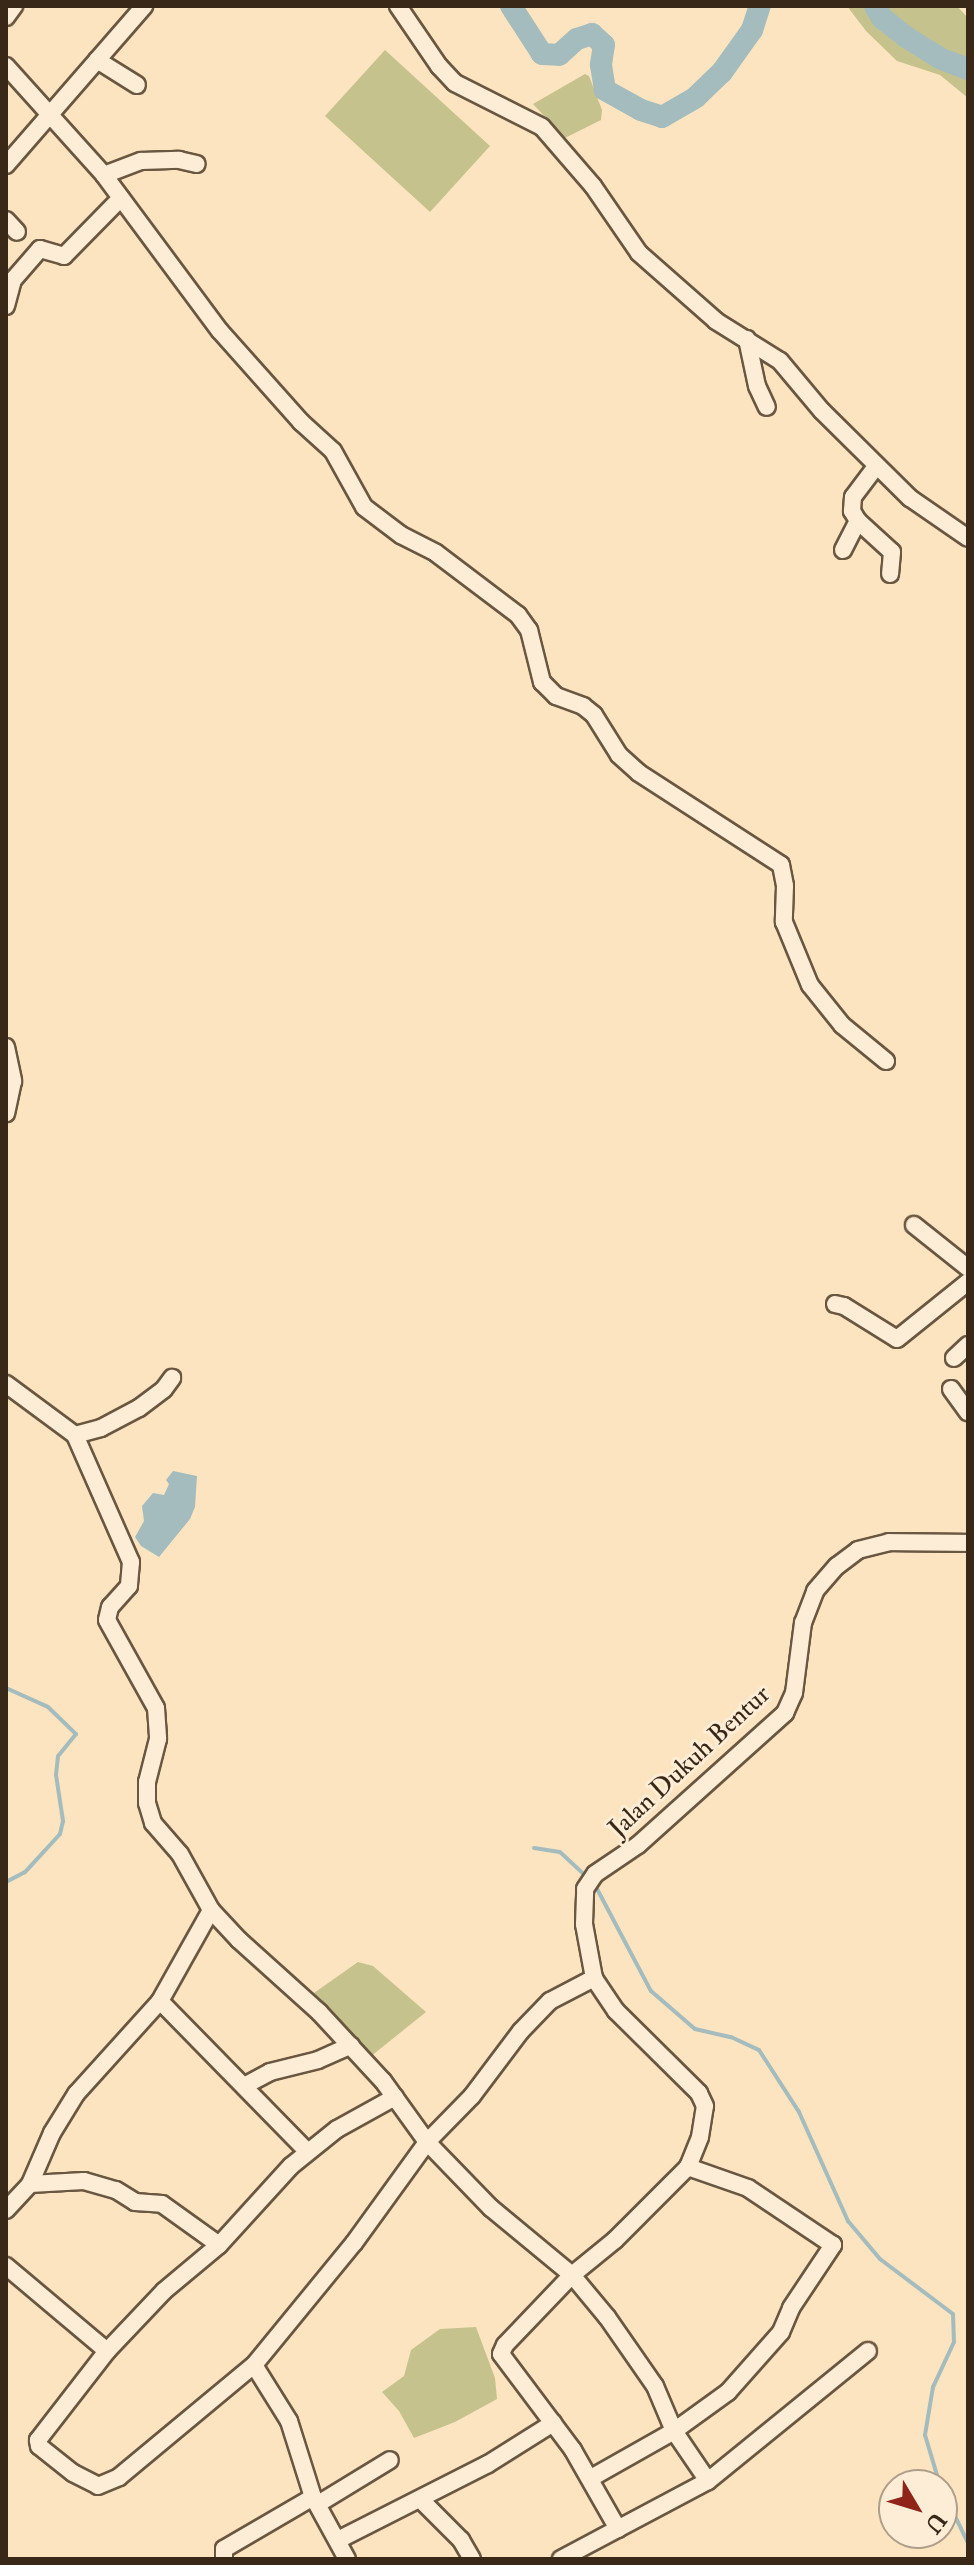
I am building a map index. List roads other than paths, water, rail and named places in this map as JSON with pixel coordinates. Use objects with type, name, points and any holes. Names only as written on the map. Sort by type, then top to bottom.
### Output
[{"type":"street","points":[[6,17],[14,6]]},
{"type":"street","points":[[6,165],[144,6]]},
{"type":"street","points":[[398,6],[439,66],[455,83],[542,127],[593,186],[639,253],[716,321],[780,361],[876,466],[933,518],[968,538]]},
{"type":"street","points":[[97,60],[137,85]]},
{"type":"street","points":[[6,66],[104,175],[220,331],[301,422],[333,451],[364,507],[401,535],[436,553],[518,615],[529,630],[536,671],[546,688],[594,715],[619,755],[639,773],[781,865],[784,922],[810,985],[842,1025],[886,1061]]},
{"type":"street","points":[[104,175],[141,161],[179,160],[197,164]]},
{"type":"street","points":[[6,306],[13,280],[40,249],[64,256],[121,198]]},
{"type":"street","points":[[747,339],[757,386],[767,407]]},
{"type":"street","points":[[876,466],[853,497],[852,511],[858,521],[892,552],[890,574]]},
{"type":"street","points":[[843,550],[858,521]]},
{"type":"street","points":[[6,1047],[13,1081],[6,1113]]},
{"type":"street","points":[[914,1225],[968,1268]]},
{"type":"street","points":[[835,1304],[844,1306],[897,1339],[968,1282]]},
{"type":"street","points":[[954,1358],[968,1345]]},
{"type":"street","points":[[75,1435],[101,1428],[139,1408],[164,1389],[172,1378]]},
{"type":"street","points":[[6,1384],[75,1435],[131,1562],[129,1586],[110,1607],[107,1620],[156,1708],[158,1739],[147,1782],[147,1803],[153,1823],[180,1854],[211,1910],[351,2045],[395,2097],[427,2142],[491,2208],[572,2275],[607,2317],[655,2386],[674,2431],[708,2481]]},
{"type":"street","points":[[951,1389],[968,1412]]},
{"type":"street","name":"Jalan Dukuh Bentur","points":[[618,2529],[591,2478],[501,2354],[505,2345],[572,2275],[615,2240],[688,2167],[704,2121],[704,2100],[637,2036],[594,1978],[584,1924],[585,1889],[595,1874],[638,1845],[785,1713],[794,1693],[803,1623],[815,1591],[837,1566],[858,1550],[889,1542],[968,1543]]},
{"type":"street","points":[[6,2210],[30,2184],[52,2133],[76,2094],[160,2001],[211,1910]]},
{"type":"street","points":[[395,2097],[337,2129],[308,2152],[219,2245],[164,2291],[107,2351],[38,2440],[39,2446],[73,2473],[98,2486],[119,2477],[254,2365],[354,2243],[427,2142],[460,2109],[521,2031],[550,2001],[594,1978]]},
{"type":"street","points":[[160,2001],[308,2152]]},
{"type":"street","points":[[244,2086],[270,2072],[318,2060],[351,2045]]},
{"type":"street","points":[[591,2478],[674,2431],[728,2392],[781,2332],[791,2308],[833,2245],[748,2188],[688,2167]]},
{"type":"street","points":[[30,2184],[84,2181],[116,2190],[135,2202],[162,2204],[219,2245]]},
{"type":"street","points":[[6,2266],[107,2351]]},
{"type":"street","points":[[561,2559],[708,2481],[868,2351]]},
{"type":"street","points":[[254,2365],[289,2421],[315,2500],[347,2559]]},
{"type":"street","points":[[338,2540],[488,2464],[553,2423]]},
{"type":"street","points":[[224,2559],[224,2549],[390,2460]]},
{"type":"street","points":[[421,2500],[461,2540],[472,2559]]},
{"type":"water","points":[[173,1471],[197,1476],[195,1507],[190,1519],[159,1557],[141,1546],[135,1537],[144,1521],[142,1506],[153,1493],[164,1495],[169,1484],[166,1480]]},
{"type":"waterway","points":[[511,6],[542,54],[559,55],[577,39],[592,34],[604,45],[601,65],[605,90],[641,110],[662,117],[696,97],[722,72],[752,30],[760,6]]},
{"type":"waterway","points":[[875,6],[882,18],[906,37],[939,58],[968,69]]},
{"type":"waterway","points":[[6,1688],[48,1707],[76,1734],[58,1756],[56,1775],[63,1821],[60,1834],[25,1872],[6,1882]]},
{"type":"waterway","points":[[534,1848],[560,1852],[586,1876]]},
{"type":"waterway","points":[[595,1885],[651,1991],[695,2029],[731,2037],[759,2050],[799,2112],[848,2221],[880,2259],[953,2314],[954,2342],[933,2387],[925,2435],[935,2469]]},
{"type":"waterway","points":[[958,2522],[968,2543]]}]
